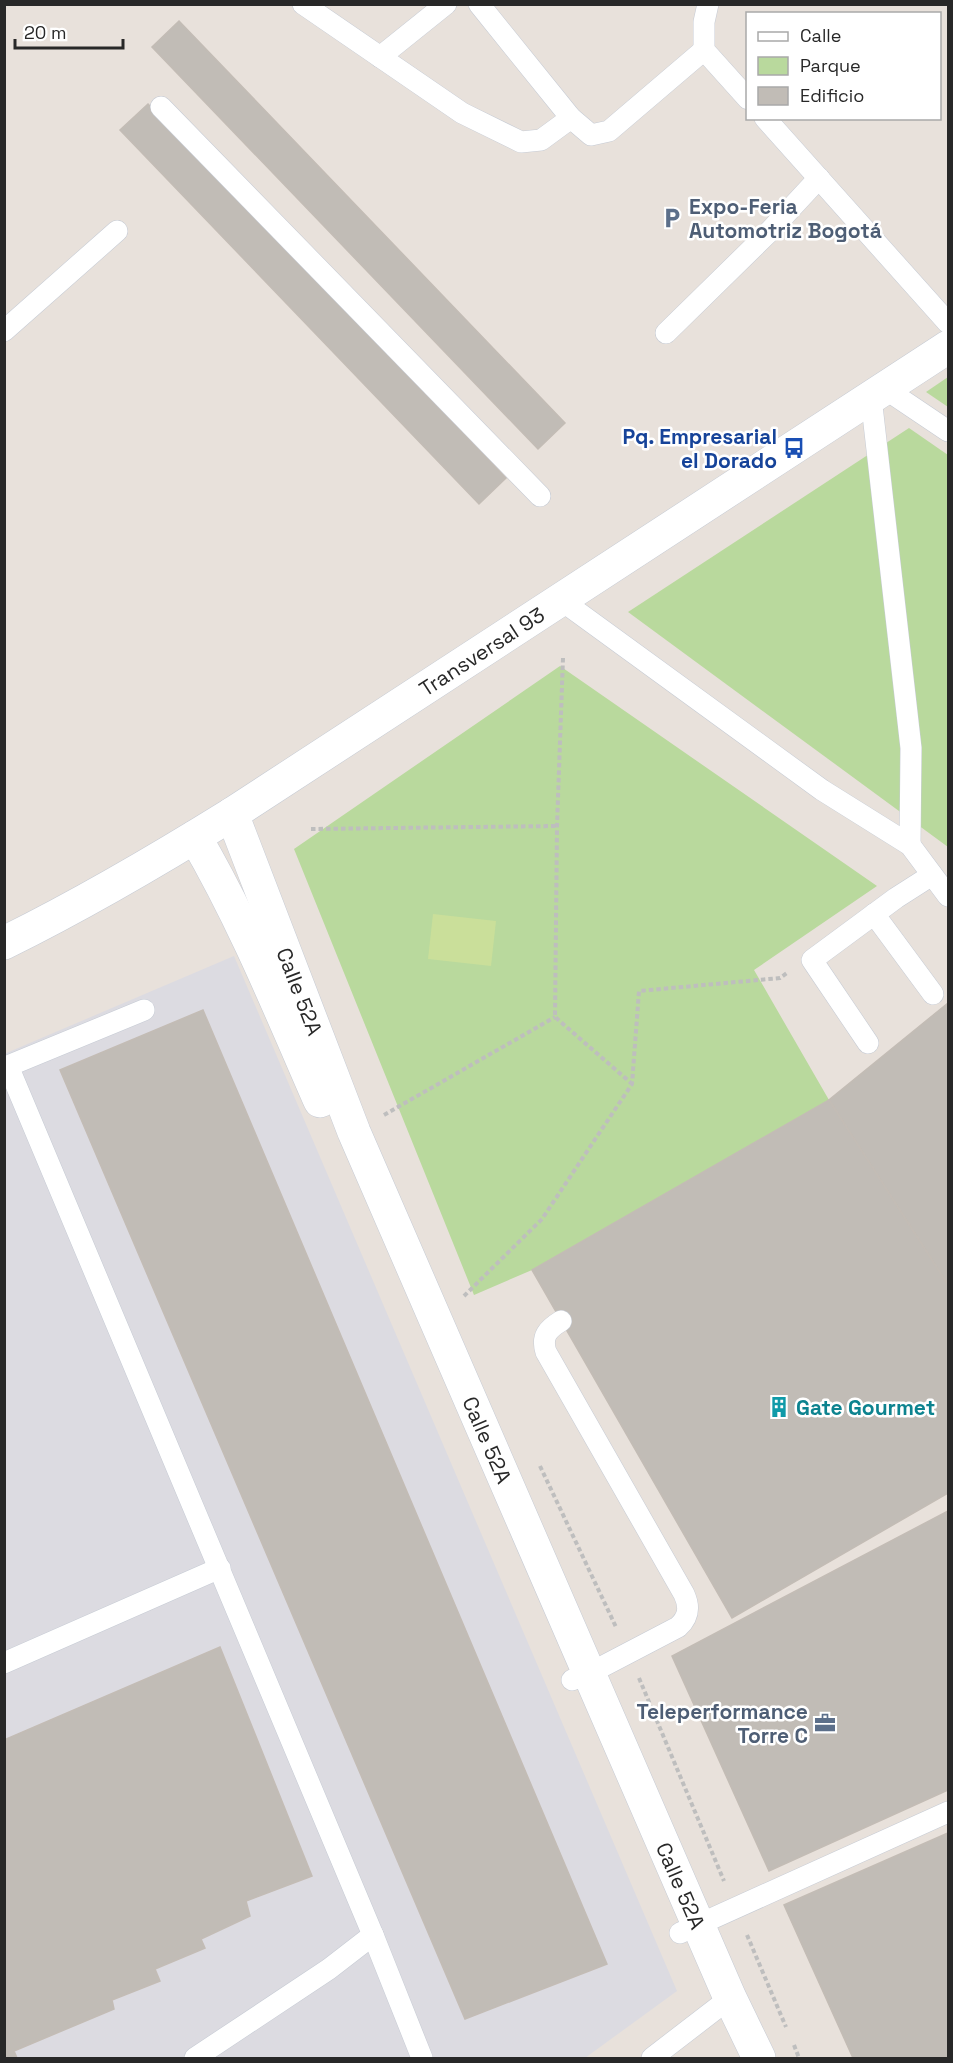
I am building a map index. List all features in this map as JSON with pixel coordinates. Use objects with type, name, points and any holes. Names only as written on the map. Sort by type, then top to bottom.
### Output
[{"type":"street","name":"Transversal 93","points":[[4,943],[138,872],[232,814],[948,347]]},
{"type":"street","name":"Calle 52A","points":[[232,814],[354,1132],[434,1314],[581,1677]]},
{"type":"street","name":"Calle 52A","points":[[195,837],[221,882],[263,971],[581,1677],[723,2004],[759,2058]]},
{"type":"street","name":"Calle 52A","points":[[723,2004],[736,2058]]},
{"type":"lane","points":[[303,4],[462,113],[521,142],[541,140],[571,118]]},
{"type":"lane","points":[[380,57],[446,4]]},
{"type":"lane","points":[[479,4],[571,118],[591,135],[609,131],[704,50]]},
{"type":"lane","points":[[708,4],[704,22],[704,50],[746,98]]},
{"type":"lane","points":[[161,107],[540,496]]},
{"type":"lane","points":[[767,120],[948,323]]},
{"type":"lane","points":[[666,333],[767,234],[819,178]]},
{"type":"lane","points":[[4,331],[117,231]]},
{"type":"lane","points":[[878,393],[948,430]]},
{"type":"lane","points":[[878,393],[911,748],[910,845]]},
{"type":"lane","points":[[561,600],[822,790],[910,845],[948,896]]},
{"type":"lane","points":[[868,1043],[812,960],[932,875]]},
{"type":"lane","points":[[874,914],[933,994]]},
{"type":"lane","points":[[144,1010],[8,1066],[220,1568],[422,2058]]},
{"type":"lane","points":[[561,1321],[549,1329],[546,1334],[544,1345],[546,1352],[688,1604],[687,1614],[678,1628],[581,1677]]},
{"type":"lane","points":[[4,1663],[220,1568]]},
{"type":"lane","points":[[689,1928],[948,1812]]},
{"type":"lane","points":[[195,2058],[328,1969],[373,1935]]},
{"type":"lane","points":[[652,2058],[723,2004]]},
{"type":"path","points":[[563,658],[557,826],[555,1017],[632,1084]]},
{"type":"path","points":[[311,829],[557,826]]},
{"type":"path","points":[[434,1314],[461,1298],[542,1219],[632,1084],[639,991],[780,978],[812,960]]},
{"type":"path","points":[[354,1132],[555,1017]]},
{"type":"path","points":[[537,1460],[629,1653],[799,2058]]},
{"type":"shaded area","points":[[234,956],[677,1991],[585,2058],[5,2058],[4,1054]]},
{"type":"green space","points":[[948,377],[948,407],[926,392]]},
{"type":"green space","points":[[909,428],[948,455],[948,847],[628,612]]},
{"type":"green space","points":[[560,666],[877,886],[754,970],[829,1100],[532,1270],[474,1295],[294,849]]},
{"type":"green space","points":[[433,914],[496,921],[491,966],[428,959]]},
{"type":"building","points":[[179,21],[565,423],[538,449],[152,47]]},
{"type":"building","points":[[148,104],[506,478],[479,504],[120,130]]},
{"type":"building","points":[[948,1003],[948,1285],[829,1100]]},
{"type":"building","points":[[203,1010],[607,1964],[465,2019],[60,1070]]},
{"type":"building","name":"Gate Gourmet","points":[[829,1100],[948,1285],[948,1493],[732,1618],[532,1270]]},
{"type":"building","name":"Teleperformance Torre C","points":[[948,1511],[948,1790],[769,1871],[672,1656]]},
{"type":"building","points":[[220,1647],[312,1876],[246,1901],[250,1916],[201,1939],[205,1948],[155,1969],[160,1981],[112,2000],[114,2009],[14,2051],[17,2058],[4,2058],[4,1740]]},
{"type":"building","points":[[948,1833],[948,2058],[853,2058],[784,1905]]},
{"type":"place","name":"Expo-Feria Automotriz Bogotá","points":[[672,218]]},
{"type":"place","name":"Pq. Empresarial el Dorado","points":[[794,448]]},
{"type":"place","name":"Gate Gourmet","points":[[779,1407]]},
{"type":"place","name":"Teleperformance Torre C","points":[[825,1723]]}]
